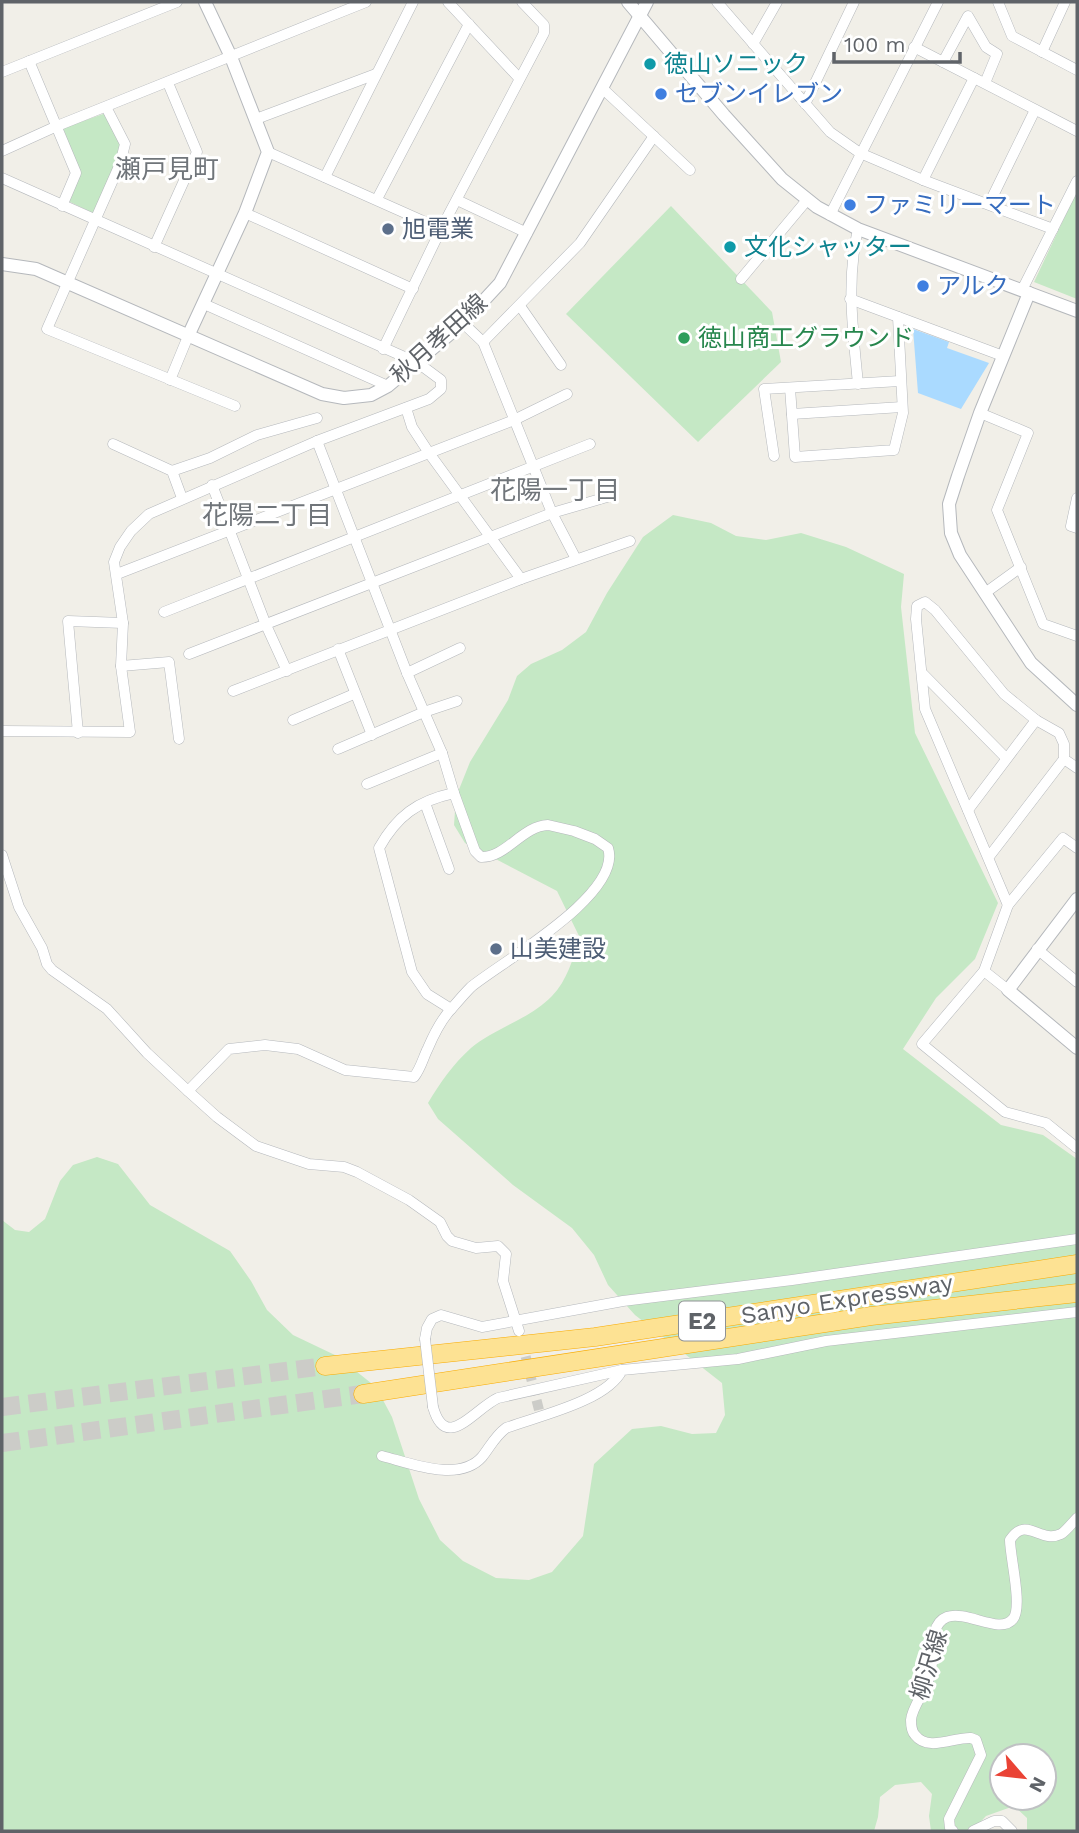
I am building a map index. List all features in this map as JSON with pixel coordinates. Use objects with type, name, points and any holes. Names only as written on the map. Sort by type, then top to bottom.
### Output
[{"type":"highway","name":"Sanyo Expressway","points":[[325,1366],[595,1337],[1077,1264]]},
{"type":"highway","name":"Sanyo Expressway","points":[[363,1394],[858,1318],[1077,1293]]},
{"type":"street","points":[[2,72],[177,2]]},
{"type":"street","points":[[170,380],[245,213],[268,152],[231,57],[205,2]]},
{"type":"street","points":[[2,151],[57,126],[366,2]]},
{"type":"street","points":[[325,177],[413,2]]},
{"type":"street","points":[[448,2],[519,78]]},
{"type":"street","points":[[383,349],[441,229],[544,33],[544,25],[522,2]]},
{"type":"street","points":[[628,2],[740,133],[782,179],[807,200],[858,229],[1077,311]]},
{"type":"street","name":"秋月孝田線","points":[[2,264],[36,269],[190,334],[321,394],[344,398],[371,395],[388,386],[418,363],[463,323],[500,283],[647,2]]},
{"type":"street","points":[[717,2],[830,132],[860,153],[1053,229]]},
{"type":"street","points":[[753,44],[776,2]]},
{"type":"street","points":[[804,104],[854,2]]},
{"type":"street","points":[[830,215],[938,2]]},
{"type":"street","points":[[998,2],[1012,36],[1077,70]]},
{"type":"street","points":[[1042,52],[1065,2]]},
{"type":"street","points":[[943,62],[968,16],[986,47],[997,54],[985,83]]},
{"type":"street","points":[[377,199],[469,24]]},
{"type":"street","points":[[914,47],[1077,131]]},
{"type":"street","points":[[29,61],[76,173],[62,205]]},
{"type":"street","points":[[256,119],[376,74]]},
{"type":"street","points":[[923,180],[974,78]]},
{"type":"street","points":[[154,247],[197,152],[168,83]]},
{"type":"street","points":[[603,88],[690,170]]},
{"type":"street","points":[[106,107],[125,144],[120,164],[47,329],[235,407]]},
{"type":"street","points":[[989,204],[1035,110]]},
{"type":"street","points":[[483,342],[580,243],[653,136]]},
{"type":"street","points":[[268,152],[441,229]]},
{"type":"street","points":[[2,178],[418,363],[441,380],[441,390],[429,399],[317,440],[182,498],[149,514],[131,531],[114,562],[122,623],[121,666],[130,732],[2,731]]},
{"type":"street","points":[[1077,181],[1026,291],[949,504],[951,533],[960,555],[1031,663],[1077,705]]},
{"type":"street","points":[[457,200],[527,233]]},
{"type":"street","points":[[741,279],[807,200]]},
{"type":"street","points":[[245,213],[413,289]]},
{"type":"street","points":[[858,229],[851,266],[850,299],[858,384]]},
{"type":"street","points":[[850,299],[1003,356]]},
{"type":"street","points":[[204,303],[388,386]]},
{"type":"street","points":[[520,306],[561,365]]},
{"type":"street","points":[[790,388],[795,457],[894,450],[902,407],[898,317]]},
{"type":"street","points":[[463,323],[483,342],[552,513],[576,559]]},
{"type":"street","points":[[774,456],[764,389],[900,381]]},
{"type":"street","points":[[117,574],[514,421],[567,394]]},
{"type":"street","points":[[792,414],[902,407]]},
{"type":"street","points":[[406,408],[412,427],[429,453],[522,579]]},
{"type":"street","points":[[980,413],[1028,433],[997,510],[1043,624],[1077,636]]},
{"type":"street","points":[[113,444],[172,471],[210,458],[257,435],[317,418]]},
{"type":"street","points":[[188,1091],[229,1049],[265,1045],[298,1049],[345,1070],[414,1077],[451,1009],[470,988],[551,931],[572,912],[605,876],[611,856],[608,848],[595,839],[548,825],[540,825],[530,830],[491,857],[481,856],[475,851],[442,753],[407,673],[317,440]]},
{"type":"street","points":[[164,611],[590,444]]},
{"type":"street","points":[[172,471],[182,498]]},
{"type":"street","points":[[212,485],[286,671]]},
{"type":"street","points":[[189,654],[552,513],[607,497]]},
{"type":"street","points":[[1077,498],[1071,526],[1077,528]]},
{"type":"street","points":[[233,691],[522,579],[630,541]]},
{"type":"street","points":[[985,593],[1021,567]]},
{"type":"street","points":[[988,858],[1064,758],[1064,744],[1059,733],[1036,720],[1004,694],[925,601],[917,606],[916,619],[925,709],[968,810],[988,858],[1008,905]]},
{"type":"street","points":[[78,733],[68,621],[122,623]]},
{"type":"street","points":[[407,673],[460,648]]},
{"type":"street","points":[[338,649],[372,735]]},
{"type":"street","points":[[121,666],[169,662],[179,739]]},
{"type":"street","points":[[922,673],[1006,758]]},
{"type":"street","points":[[293,720],[354,694]]},
{"type":"street","points":[[338,749],[424,712],[457,702]]},
{"type":"street","points":[[968,810],[1036,720]]},
{"type":"street","points":[[366,784],[442,753]]},
{"type":"street","points":[[1064,758],[1077,768]]},
{"type":"street","points":[[451,1009],[427,994],[412,972],[380,848],[392,826],[403,816],[425,803],[454,793]]},
{"type":"street","points":[[425,803],[449,869]]},
{"type":"street","points":[[1077,848],[1063,838],[1008,905],[984,971],[922,1044],[1005,1112],[1046,1123],[1077,1148]]},
{"type":"street","points":[[2,855],[19,907],[42,948],[47,964],[107,1009],[147,1053],[188,1091],[256,1146],[309,1164],[344,1167],[357,1172],[409,1200],[440,1222],[446,1236],[452,1241],[476,1248],[498,1246],[503,1249],[506,1254],[503,1281],[517,1326]]},
{"type":"street","points":[[1008,990],[1077,899]]},
{"type":"street","points":[[1037,949],[1077,980]]},
{"type":"street","points":[[984,971],[1077,1048]]},
{"type":"street","points":[[1077,1239],[623,1301],[517,1326],[482,1327],[441,1315],[432,1319],[425,1339],[437,1421],[444,1427],[453,1428],[462,1424],[485,1404],[498,1398],[622,1370],[738,1359],[840,1339],[1077,1311]]},
{"type":"street","points":[[382,1456],[429,1467],[461,1468],[481,1457],[506,1427],[602,1391],[618,1378],[622,1370]]},
{"type":"street","name":"柳沢線","points":[[953,1831],[948,1819],[981,1755],[976,1740],[971,1738],[928,1743],[915,1735],[912,1727],[911,1717],[928,1686],[937,1629],[941,1621],[948,1616],[963,1615],[993,1625],[1013,1620],[1016,1595],[1010,1540],[1022,1529],[1047,1536],[1061,1534],[1077,1518]]},
{"type":"street","points":[[973,1831],[994,1821],[1002,1821],[1012,1831]]},
{"type":"green space","points":[[106,113],[121,144],[119,157],[93,213],[68,201],[79,170],[63,128]]},
{"type":"green space","points":[[1077,191],[1077,299],[1034,282]]},
{"type":"green space","name":"徳山商工グラウンド","points":[[671,206],[772,312],[781,362],[698,442],[566,314]]},
{"type":"green space","points":[[673,515],[711,523],[736,536],[766,540],[801,533],[846,547],[904,574],[901,607],[915,733],[998,903],[975,959],[936,998],[903,1049],[1001,1125],[1043,1135],[1077,1159],[1077,1831],[1027,1831],[1027,1818],[1020,1812],[1058,1812],[1058,1742],[988,1742],[988,1812],[997,1812],[986,1816],[972,1831],[931,1831],[929,1816],[932,1794],[921,1782],[895,1785],[880,1797],[874,1831],[2,1831],[2,1220],[15,1230],[29,1232],[45,1219],[60,1181],[73,1165],[97,1157],[118,1164],[150,1205],[230,1251],[267,1310],[293,1335],[337,1356],[376,1387],[392,1417],[419,1499],[440,1540],[463,1561],[496,1578],[529,1580],[552,1572],[583,1536],[594,1464],[632,1429],[661,1426],[692,1434],[716,1433],[725,1415],[722,1383],[635,1315],[608,1285],[594,1255],[572,1228],[513,1185],[438,1119],[428,1103],[447,1074],[471,1048],[533,1011],[552,996],[566,976],[572,961],[580,938],[557,891],[465,843],[454,825],[456,797],[470,762],[508,700],[517,676],[531,664],[562,650],[586,632],[643,537]]},
{"type":"water","points":[[913,329],[949,342],[947,348],[989,363],[961,409],[918,393]]},
{"type":"tunnel","points":[[522,1342],[539,1410]]},
{"type":"tunnel","points":[[2,1407],[325,1366]]},
{"type":"tunnel","points":[[2,1443],[363,1394]]},
{"type":"place","name":"徳山ソニック","points":[[650,64]]},
{"type":"place","name":"セブンイレブン","points":[[661,94]]},
{"type":"place","name":"ファミリーマート","points":[[850,205]]},
{"type":"place","name":"旭電業","points":[[388,229]]},
{"type":"place","name":"文化シャッター","points":[[730,247]]},
{"type":"place","name":"アルク","points":[[923,286]]},
{"type":"place","name":"徳山商工グラウンド","points":[[684,338]]},
{"type":"place","name":"山美建設","points":[[496,949]]},
{"type":"district","name":"瀬戸見町","points":[[167,169]]},
{"type":"district","name":"花陽一丁目","points":[[555,490]]},
{"type":"district","name":"花陽二丁目","points":[[267,515]]}]
